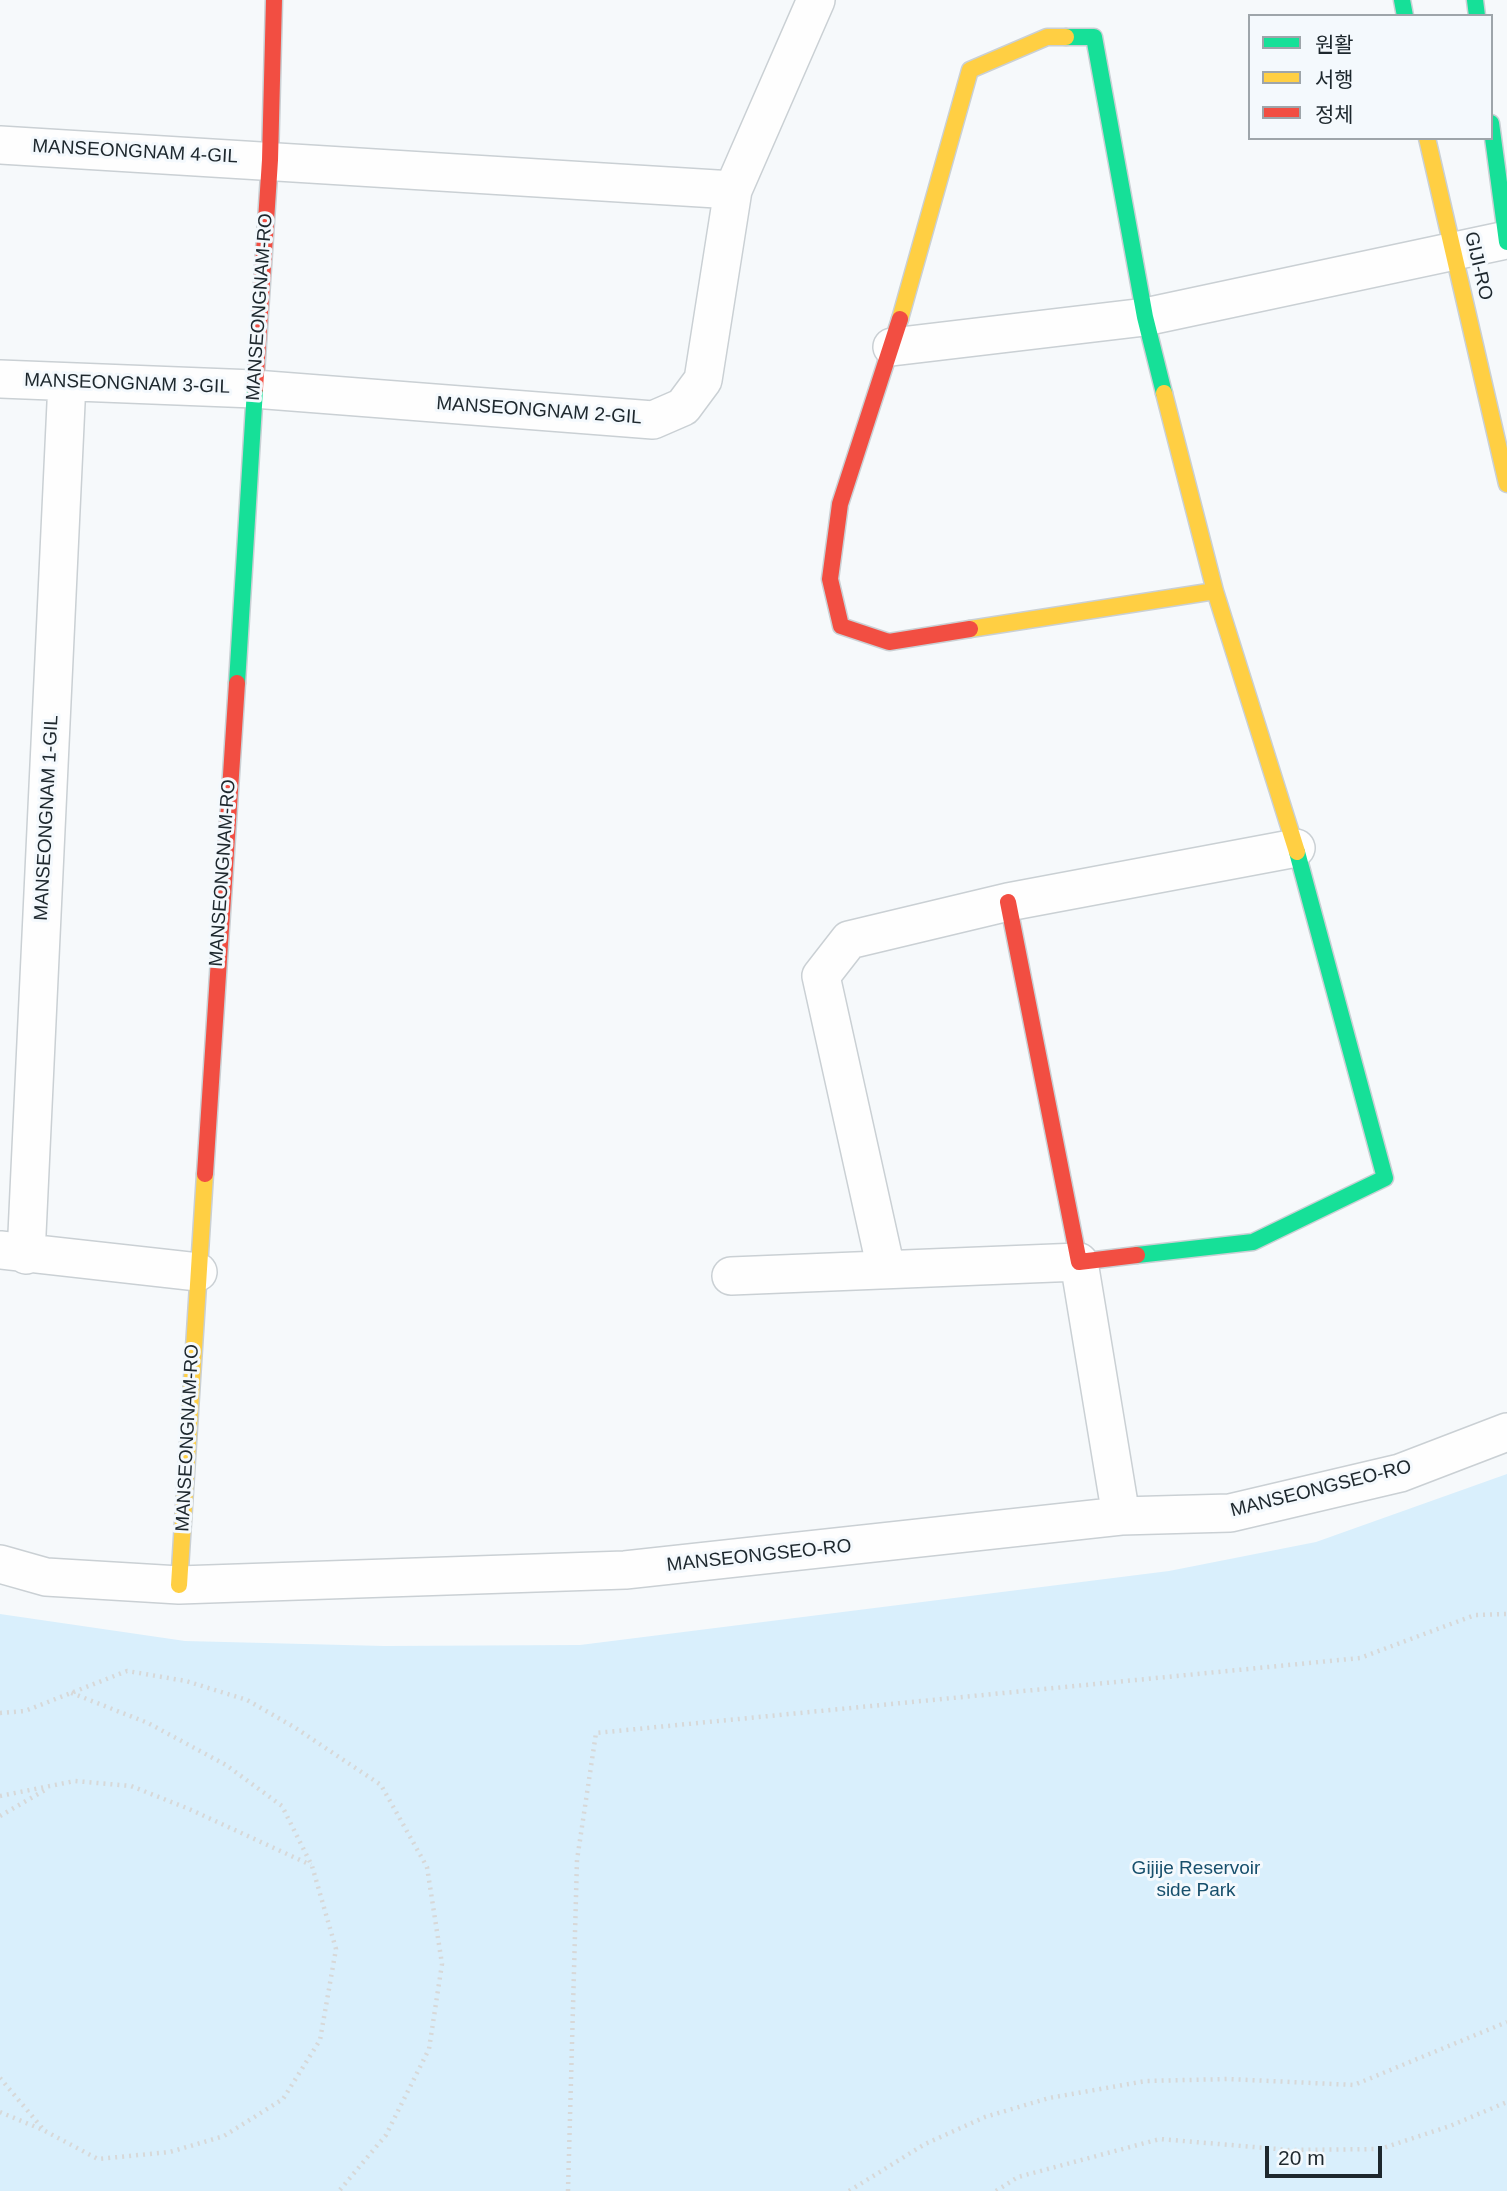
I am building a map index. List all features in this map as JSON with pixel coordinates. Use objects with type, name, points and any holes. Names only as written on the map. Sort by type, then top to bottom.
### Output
[{"type":"street","name":"MANSEONGNAM-RO","points":[[178,1586],[270,160],[274,0]]},
{"type":"street","name":"MANSEONGNAM 2-GIL","points":[[254,389],[653,420],[683,407],[703,380],[733,190],[816,0]]},
{"type":"street","points":[[732,1276],[1079,1262],[1252,1242],[1385,1178],[1296,848],[1215,592],[1145,317],[1094,37],[1047,37],[970,70],[892,347],[840,504],[830,579],[841,626],[889,642],[1215,592]]},
{"type":"street","name":"GIJI-RO","points":[[1493,138],[1507,241]]},
{"type":"street","name":"GIJI-RO","points":[[1427,140],[1507,484]]},
{"type":"street","name":"MANSEONGNAM 4-GIL","points":[[0,145],[270,160]]},
{"type":"street","points":[[270,160],[733,190]]},
{"type":"street","points":[[892,347],[1145,317],[1507,241]]},
{"type":"street","name":"MANSEONGNAM 3-GIL","points":[[0,379],[254,389]]},
{"type":"street","name":"MANSEONGNAM 1-GIL","points":[[68,382],[13,1252],[198,1272]]},
{"type":"street","points":[[886,1269],[821,976],[849,940],[1008,902],[1296,848]]},
{"type":"street","points":[[1008,902],[1079,1262],[1121,1516]]},
{"type":"street","name":"MANSEONGSEO-RO","points":[[0,1564],[46,1577],[178,1586],[625,1570],[1121,1516],[1230,1513],[1401,1473],[1507,1432]]},
{"type":"path","points":[[568,2191],[577,1860],[596,1733],[1360,1658],[1475,1615],[1507,1614]]},
{"type":"path","points":[[0,1713],[25,1711],[127,1671],[186,1681],[247,1700],[294,1727],[381,1785],[427,1867],[442,1964],[429,2049],[386,2135],[339,2191]]},
{"type":"path","points":[[0,2112],[44,2130],[98,2159],[170,2152],[223,2136],[283,2099],[320,2040],[336,1949],[312,1866],[282,1806],[226,1765],[148,1723],[69,1692]]},
{"type":"path","points":[[0,1796],[75,1781],[131,1786],[189,1809],[312,1866]]},
{"type":"path","points":[[0,1816],[50,1787]]},
{"type":"path","points":[[849,2191],[925,2144],[985,2117],[1049,2098],[1146,2081],[1228,2079],[1354,2085],[1421,2060],[1507,2022]]},
{"type":"path","points":[[0,2078],[44,2130]]},
{"type":"path","points":[[996,2191],[1018,2177],[1160,2139],[1289,2150],[1380,2149],[1450,2126],[1507,2102]]},
{"type":"green space","name":"Gijije Reservoir side Park","points":[[1507,1474],[1507,2191],[0,2191],[0,1614],[185,1641],[384,1646],[580,1645],[1169,1571],[1316,1542]]},
{"type":"traffic: fast","points":[[1402,0],[1405,14]]},
{"type":"traffic: fast","points":[[1475,0],[1477,14]]},
{"type":"traffic: fast","points":[[1066,37],[1094,37],[1145,317],[1164,393]]},
{"type":"traffic: fast","points":[[1493,138],[1507,242]]},
{"type":"traffic: fast","points":[[237,683],[255,389]]},
{"type":"traffic: fast","points":[[1137,1255],[1253,1242],[1385,1178],[1297,852]]},
{"type":"traffic: slow","points":[[900,319],[970,70],[1047,37],[1066,37]]},
{"type":"traffic: slow","points":[[1427,140],[1507,484]]},
{"type":"traffic: slow","points":[[1164,393],[1215,591],[1297,852]]},
{"type":"traffic: slow","points":[[970,629],[1215,591]]},
{"type":"traffic: slow","points":[[179,1585],[205,1174]]},
{"type":"traffic: jam","points":[[255,389],[270,160],[274,0]]},
{"type":"traffic: jam","points":[[900,319],[840,504],[830,579],[841,626],[889,642],[970,629]]},
{"type":"traffic: jam","points":[[205,1174],[237,683]]},
{"type":"traffic: jam","points":[[1008,902],[1079,1262],[1137,1255]]}]
